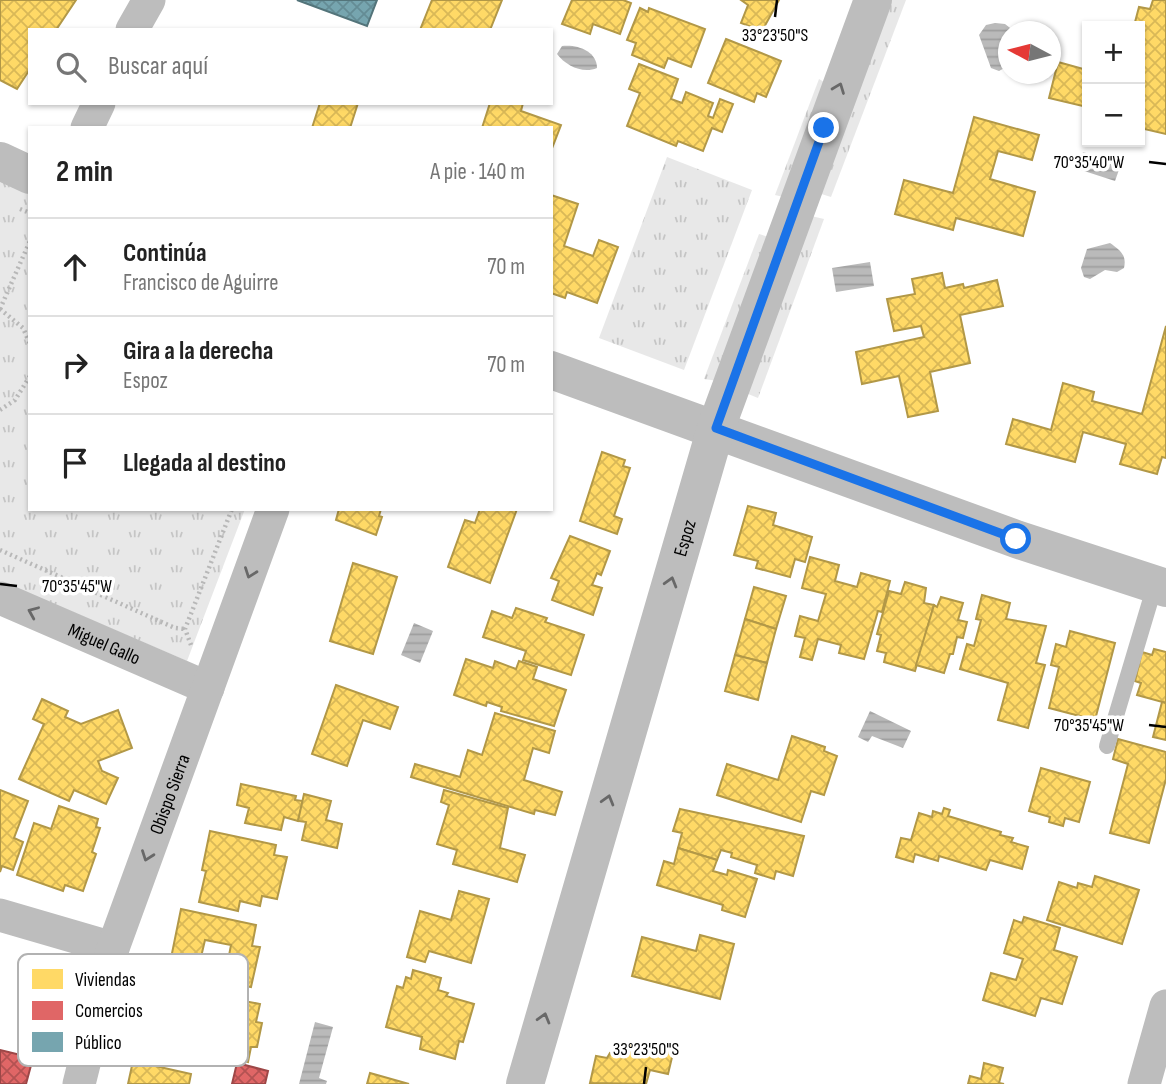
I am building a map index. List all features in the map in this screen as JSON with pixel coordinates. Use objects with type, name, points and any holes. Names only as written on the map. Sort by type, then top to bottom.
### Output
[{"type":"street","points":[[133,28],[149,0]]},
{"type":"street","name":"Espoz","points":[[525,1084],[716,428],[873,0]]},
{"type":"street","points":[[89,126],[98,105]]},
{"type":"street","points":[[0,161],[28,174]]},
{"type":"street","points":[[553,371],[1016,539],[1161,587]]},
{"type":"street","name":"Obispo Sierra","points":[[112,954],[272,511]]},
{"type":"street","name":"Miguel Gallo","points":[[0,598],[208,688]]},
{"type":"street","points":[[0,915],[113,948]]},
{"type":"street","points":[[1144,1084],[1166,1006]]},
{"type":"street","name":"Obispo Sierra","points":[[79,1084],[84,1066]]},
{"type":"lane","points":[[1107,746],[1140,629],[1161,587]]},
{"type":"path","points":[[28,245],[0,309],[23,328],[28,339]]},
{"type":"path","points":[[0,410],[15,400],[28,386]]},
{"type":"path","points":[[0,550],[175,628],[185,629],[231,511]]},
{"type":"green space","points":[[888,0],[906,0],[831,197],[815,192]]},
{"type":"green space","points":[[819,79],[831,86],[788,198],[775,195]]},
{"type":"green space","points":[[667,157],[752,190],[684,370],[599,338]]},
{"type":"green space","points":[[0,180],[28,192],[28,511],[244,511],[187,661],[0,581]]},
{"type":"green space","points":[[807,215],[824,219],[758,398],[741,391]]},
{"type":"green space","points":[[759,234],[772,238],[718,381],[704,379]]},
{"type":"shaded area","points":[[998,23],[998,71],[991,68],[979,35],[986,25]]},
{"type":"shaded area","points":[[562,46],[574,46],[590,53],[597,68],[586,70],[565,62],[557,54]]},
{"type":"shaded area","points":[[1083,152],[1121,164],[1115,181],[1078,169]]},
{"type":"shaded area","points":[[1110,243],[1122,253],[1124,268],[1117,272],[1105,270],[1090,279],[1084,277],[1081,268],[1087,249]]},
{"type":"shaded area","points":[[870,262],[874,286],[836,292],[832,268]]},
{"type":"shaded area","points":[[414,623],[433,631],[420,663],[401,655]]},
{"type":"shaded area","points":[[870,711],[911,731],[903,748],[872,736],[868,742],[858,737]]},
{"type":"shaded area","points":[[315,1022],[333,1027],[319,1078],[327,1081],[326,1084],[299,1084]]},
{"type":"building: Viviendas","points":[[0,0],[76,0],[57,28],[28,28],[28,72],[17,89],[0,80]]},
{"type":"building: Viviendas","points":[[432,0],[502,0],[491,28],[421,28]]},
{"type":"building: Viviendas","points":[[572,0],[623,0],[631,3],[620,34],[593,24],[590,34],[562,24]]},
{"type":"building: Viviendas","points":[[741,0],[779,0],[762,31],[741,23],[748,5]]},
{"type":"building: Viviendas","points":[[1153,0],[1166,0],[1166,134],[1145,129],[1145,21],[1135,21],[1139,7],[1150,9]]},
{"type":"building: Viviendas","points":[[640,8],[648,12],[649,8],[705,29],[691,67],[668,58],[664,68],[632,55],[636,43],[627,40]]},
{"type":"building: Viviendas","points":[[726,39],[781,61],[766,97],[757,93],[754,102],[708,83]]},
{"type":"building: Viviendas","points":[[1061,63],[1082,69],[1082,106],[1049,98],[1052,84],[1061,84]]},
{"type":"building: Viviendas","points":[[639,64],[678,79],[671,99],[682,103],[686,92],[713,103],[708,116],[713,118],[720,99],[733,104],[722,132],[712,128],[703,151],[678,141],[676,146],[627,126],[640,93],[629,89]]},
{"type":"building: Viviendas","points":[[319,105],[357,105],[351,126],[313,126]]},
{"type":"building: Viviendas","points":[[489,105],[522,105],[521,111],[561,125],[553,146],[553,126],[483,126]]},
{"type":"building: Viviendas","points":[[974,117],[1039,135],[1032,160],[998,151],[990,179],[1035,192],[1023,236],[956,218],[953,230],[895,214],[904,180],[953,193]]},
{"type":"building: Viviendas","points":[[553,196],[578,204],[564,246],[593,256],[599,240],[618,247],[597,303],[567,292],[565,298],[553,294]]},
{"type":"building: Viviendas","points":[[942,273],[945,288],[963,284],[964,288],[997,280],[1003,306],[960,315],[970,363],[930,372],[938,411],[908,417],[899,376],[862,384],[856,352],[924,337],[921,326],[894,331],[887,299],[915,294],[912,279]]},
{"type":"building: Viviendas","points":[[1166,326],[1166,458],[1162,457],[1157,474],[1120,464],[1126,444],[1083,432],[1075,462],[1006,444],[1013,419],[1051,430],[1063,383],[1094,392],[1092,401],[1142,414]]},
{"type":"building: Viviendas","points":[[602,452],[625,460],[623,466],[630,468],[614,516],[622,519],[617,534],[580,521]]},
{"type":"building: Viviendas","points":[[748,506],[776,513],[773,525],[812,537],[805,562],[795,559],[790,577],[756,568],[758,561],[734,555]]},
{"type":"building: Viviendas","points":[[338,511],[380,511],[379,516],[382,517],[376,535],[336,520]]},
{"type":"building: Viviendas","points":[[479,511],[516,511],[490,583],[448,567],[465,520],[475,523]]},
{"type":"building: Viviendas","points":[[570,536],[610,551],[601,575],[597,573],[592,585],[602,588],[593,615],[552,600],[559,581],[551,578]]},
{"type":"building: Viviendas","points":[[810,557],[839,565],[835,581],[857,587],[861,573],[890,581],[882,612],[878,611],[864,659],[839,653],[841,645],[818,639],[812,660],[800,657],[805,638],[795,636],[800,616],[818,621],[826,594],[802,588]]},
{"type":"building: Viviendas","points":[[353,563],[397,577],[373,654],[330,641]]},
{"type":"building: Viviendas","points":[[905,582],[926,588],[924,603],[934,605],[915,671],[884,662],[886,653],[877,651],[881,635],[877,634],[889,591],[901,594]]},
{"type":"building: Viviendas","points":[[754,587],[786,596],[776,629],[745,619]]},
{"type":"building: Viviendas","points":[[982,595],[1010,603],[1006,619],[1046,626],[1036,663],[1045,665],[1028,728],[998,720],[1008,683],[960,669],[967,644],[974,646],[981,620],[976,619]]},
{"type":"building: Viviendas","points":[[941,597],[963,603],[958,620],[967,622],[963,638],[957,637],[944,673],[916,665],[934,605],[937,607]]},
{"type":"building: Viviendas","points":[[516,608],[547,618],[545,622],[584,635],[571,675],[523,660],[526,651],[483,637],[492,611],[512,618]]},
{"type":"building: Viviendas","points":[[745,619],[776,629],[767,663],[735,655]]},
{"type":"building: Viviendas","points":[[1070,631],[1115,643],[1095,720],[1049,708],[1059,667],[1051,665],[1056,644],[1066,647]]},
{"type":"building: Viviendas","points":[[1154,649],[1166,652],[1166,703],[1137,695],[1141,683],[1135,681],[1142,652],[1152,655]]},
{"type":"building: Viviendas","points":[[735,655],[767,663],[758,700],[725,691]]},
{"type":"building: Viviendas","points":[[466,659],[493,668],[495,661],[516,669],[519,661],[537,667],[533,679],[566,690],[554,726],[501,711],[502,707],[487,702],[486,706],[454,695]]},
{"type":"building: Viviendas","points":[[336,685],[398,707],[390,729],[363,720],[347,766],[312,754]]},
{"type":"building: Viviendas","points":[[42,699],[68,711],[65,717],[81,724],[118,710],[132,748],[98,761],[102,771],[118,778],[106,804],[74,790],[69,801],[19,779],[44,724],[33,719]]},
{"type":"building: Viviendas","points":[[1162,702],[1166,703],[1166,740],[1153,737]]},
{"type":"building: Viviendas","points":[[495,713],[555,731],[549,753],[533,748],[524,780],[562,792],[555,815],[535,810],[534,814],[411,777],[415,764],[460,777],[468,750],[482,755]]},
{"type":"building: Viviendas","points":[[792,736],[825,747],[824,751],[837,756],[824,795],[811,791],[801,822],[717,795],[727,764],[778,780]]},
{"type":"building: Viviendas","points":[[1118,739],[1166,752],[1166,779],[1149,843],[1110,833],[1128,764],[1113,759]]},
{"type":"building: Viviendas","points":[[1041,768],[1090,782],[1079,822],[1065,818],[1063,826],[1049,822],[1050,817],[1029,811]]},
{"type":"building: Viviendas","points":[[241,784],[296,796],[295,800],[303,801],[298,821],[284,817],[281,830],[245,823],[249,808],[237,805]]},
{"type":"building: Viviendas","points":[[0,790],[28,801],[14,838],[23,842],[13,870],[2,866],[0,872]]},
{"type":"building: Viviendas","points":[[444,790],[508,808],[500,848],[525,855],[517,882],[453,864],[457,850],[437,844],[449,805],[441,802]]},
{"type":"building: Viviendas","points":[[304,794],[331,801],[326,820],[342,824],[337,848],[302,840],[306,822],[298,821]]},
{"type":"building: Viviendas","points":[[59,806],[98,819],[96,827],[100,828],[92,852],[96,854],[83,891],[65,885],[63,891],[17,875],[34,823],[51,829]]},
{"type":"building: Viviendas","points":[[944,808],[950,810],[948,816],[1001,832],[1000,835],[1013,838],[1011,842],[1028,847],[1022,869],[990,860],[986,870],[939,856],[938,861],[915,854],[913,862],[896,857],[901,838],[911,840],[919,813],[932,817],[933,811],[942,814]]},
{"type":"building: Viviendas","points":[[680,809],[804,836],[793,876],[776,871],[774,879],[755,873],[757,865],[731,857],[732,853],[721,850],[717,860],[678,848],[682,833],[673,831]]},
{"type":"building: Viviendas","points":[[210,831],[276,845],[274,855],[287,857],[277,899],[262,896],[260,906],[240,901],[238,911],[199,902],[206,871],[202,870]]},
{"type":"building: Viviendas","points":[[678,848],[717,860],[713,871],[727,875],[728,870],[757,879],[745,917],[722,910],[723,905],[657,885],[664,861],[674,864]]},
{"type":"building: Viviendas","points":[[1095,876],[1139,890],[1122,944],[1047,920],[1059,882],[1077,888],[1078,883],[1092,887]]},
{"type":"building: Viviendas","points":[[459,891],[489,899],[471,963],[429,951],[425,962],[407,957],[420,911],[451,920]]},
{"type":"building: Viviendas","points":[[181,909],[256,925],[252,946],[260,947],[251,987],[248,986],[248,954],[229,954],[231,945],[205,940],[202,954],[172,954]]},
{"type":"building: Viviendas","points":[[1024,917],[1060,928],[1054,950],[1077,957],[1062,1004],[1041,998],[1035,1016],[983,1000],[991,973],[1016,980],[1023,959],[1004,953],[1014,920],[1022,923]]},
{"type":"building: Viviendas","points":[[700,935],[734,944],[720,999],[632,976],[642,937],[696,951]]},
{"type":"building: Viviendas","points":[[413,970],[441,978],[438,990],[448,993],[446,996],[474,1004],[455,1059],[420,1049],[422,1037],[386,1027],[397,986],[403,988],[406,977],[411,979]]},
{"type":"building: Viviendas","points":[[248,1002],[260,1004],[256,1022],[262,1023],[257,1047],[251,1047],[248,1062]]},
{"type":"building: Viviendas","points":[[629,1042],[645,1046],[644,1051],[654,1053],[656,1044],[674,1049],[668,1074],[650,1070],[646,1084],[590,1083],[596,1056],[607,1058],[610,1053],[625,1057]]},
{"type":"building: Viviendas","points":[[984,1063],[1003,1068],[999,1083],[1004,1084],[968,1084],[970,1076],[981,1079]]},
{"type":"building: Viviendas","points":[[132,1066],[155,1066],[191,1074],[189,1084],[128,1084]]},
{"type":"building: Viviendas","points":[[370,1073],[409,1084],[367,1084]]},
{"type":"building: Comercios","points":[[0,1050],[18,1054],[18,1066],[31,1066],[26,1084],[0,1084]]},
{"type":"building: Comercios","points":[[236,1066],[268,1071],[265,1084],[232,1084]]},
{"type":"building: Público","points":[[297,0],[377,0],[367,26]]},
{"type":"route","points":[[824,128],[716,428],[1016,539]]}]
